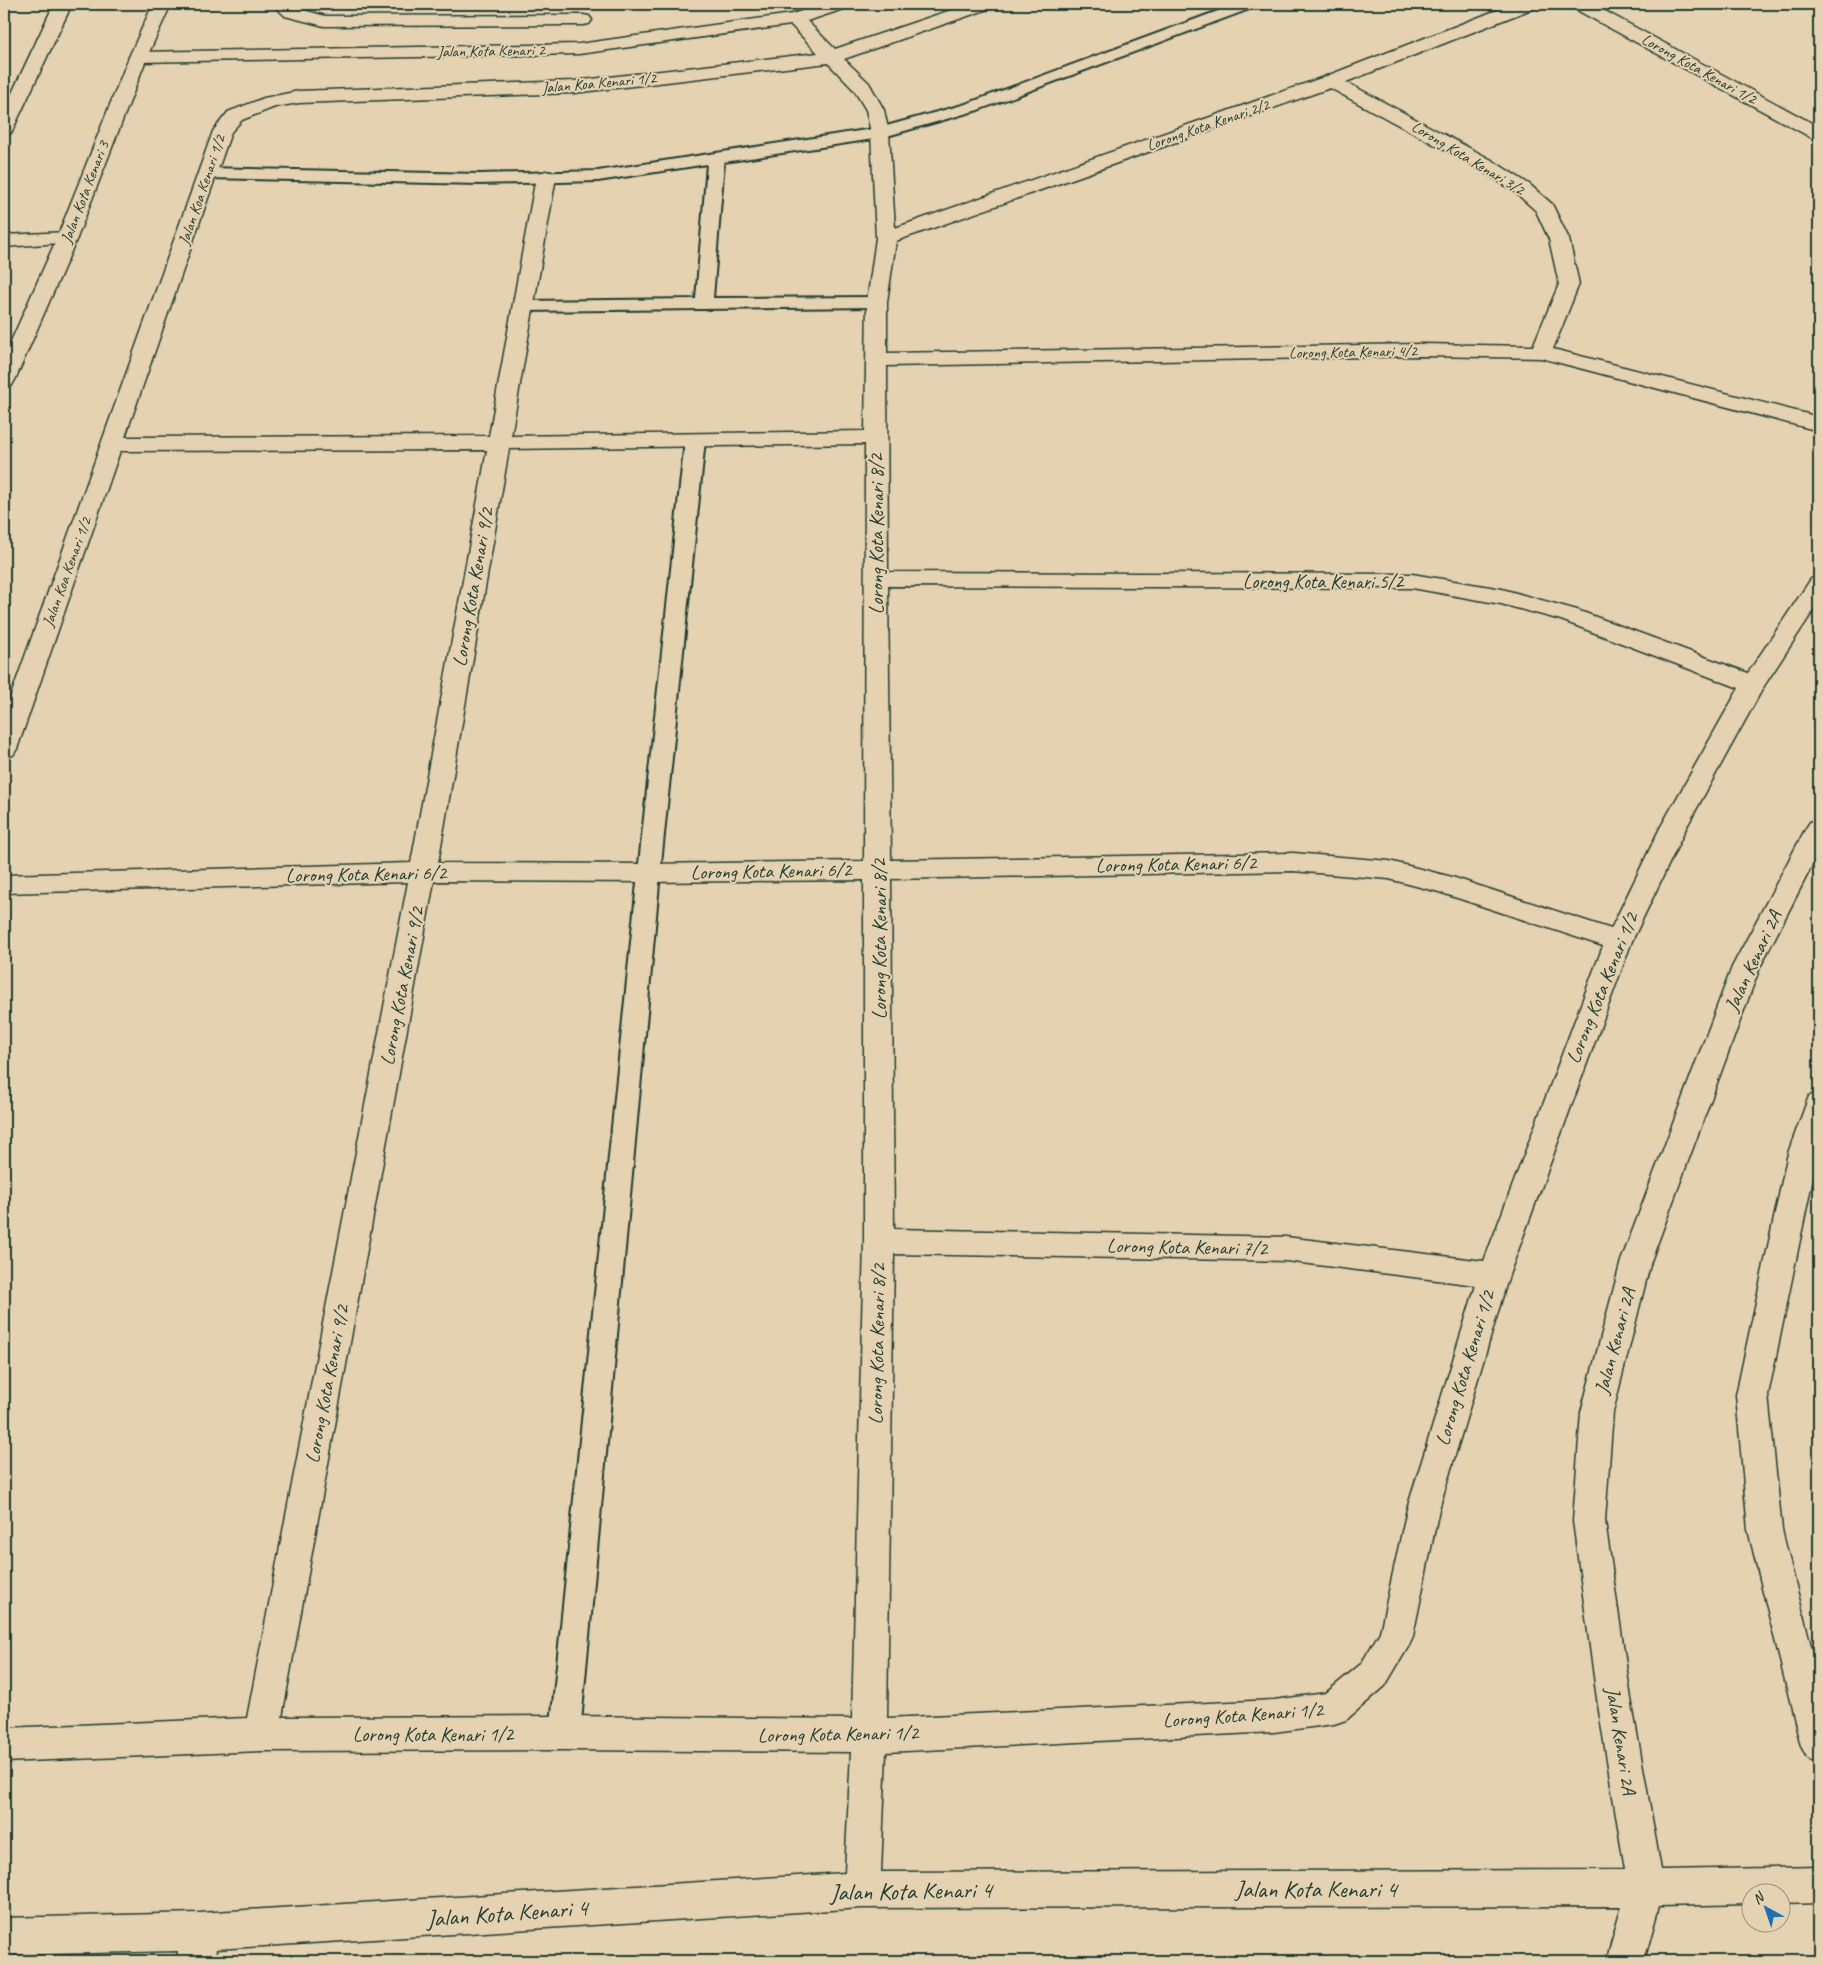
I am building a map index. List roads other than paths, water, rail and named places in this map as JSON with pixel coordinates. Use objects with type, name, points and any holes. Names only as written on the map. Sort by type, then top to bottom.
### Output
[{"type":"street","points":[[4,129],[63,4]]},
{"type":"street","name":"Jalan Kota Kenari 3","points":[[4,380],[67,238],[138,57],[162,4]]},
{"type":"street","points":[[282,4],[291,12],[324,21],[585,12],[579,49]]},
{"type":"street","name":"Jalan Kota Kenari 2","points":[[138,57],[579,49],[795,19],[840,4]]},
{"type":"street","name":"Jalan Koa Kenari 1/2","points":[[4,750],[222,131],[235,116],[271,102],[299,97],[574,87],[831,57],[985,4]]},
{"type":"street","name":"Lorong Kota Kenari 2/2","points":[[886,238],[1332,81],[1528,4]]},
{"type":"street","name":"Lorong Kota Kenari 1/2","points":[[1580,4],[1819,134]]},
{"type":"street","name":"Lorong Kota Kenari 8/2","points":[[795,19],[862,87],[875,110],[880,133],[886,238],[877,302],[876,437],[880,1241],[868,1736],[862,1890]]},
{"type":"street","name":"Lorong Kota Kenari 3/2","points":[[1332,81],[1483,163],[1522,188],[1545,208],[1559,239],[1569,284],[1541,352]]},
{"type":"street","name":"Lorong Kota Kenari 9/2","points":[[261,1734],[423,872],[546,177]]},
{"type":"street","points":[[4,241],[67,238]]},
{"type":"street","name":"Lorong Kota Kenari 4/2","points":[[878,360],[1421,350],[1541,352],[1819,424]]},
{"type":"street","points":[[112,444],[498,443],[876,437]]},
{"type":"street","name":"Lorong Kota Kenari 5/2","points":[[876,580],[1412,581],[1502,597],[1569,615],[1754,684]]},
{"type":"street","name":"Lorong Kota Kenari 1/2","points":[[4,1745],[261,1734],[565,1733],[868,1736],[1274,1716],[1334,1708],[1373,1675],[1396,1636],[1423,1509],[1494,1275],[1618,940],[1673,828],[1754,684],[1819,584]]},
{"type":"street","name":"Jalan Kenari 2A","points":[[1646,1888],[1614,1699],[1589,1521],[1597,1412],[1636,1261],[1746,967],[1819,828]]},
{"type":"street","name":"Lorong Kota Kenari 6/2","points":[[4,884],[423,872],[649,873],[1293,862],[1390,870],[1443,884],[1618,940]]},
{"type":"street","points":[[1819,1104],[1803,1153],[1752,1395],[1765,1530],[1819,1746]]},
{"type":"street","name":"Lorong Kota Kenari 7/2","points":[[880,1241],[1286,1249],[1494,1275]]},
{"type":"street","name":"Jalan Kota Kenari 4","points":[[4,1937],[197,1947],[862,1890],[1646,1888],[1819,1885]]},
{"type":"street","points":[[1625,1961],[1646,1888]]},
{"type":"lane","points":[[208,174],[480,179],[598,176],[880,133],[972,106],[1250,4]]},
{"type":"lane","points":[[704,305],[716,158]]},
{"type":"lane","points":[[522,306],[877,302]]},
{"type":"lane","points":[[565,1733],[649,873],[695,440]]}]
